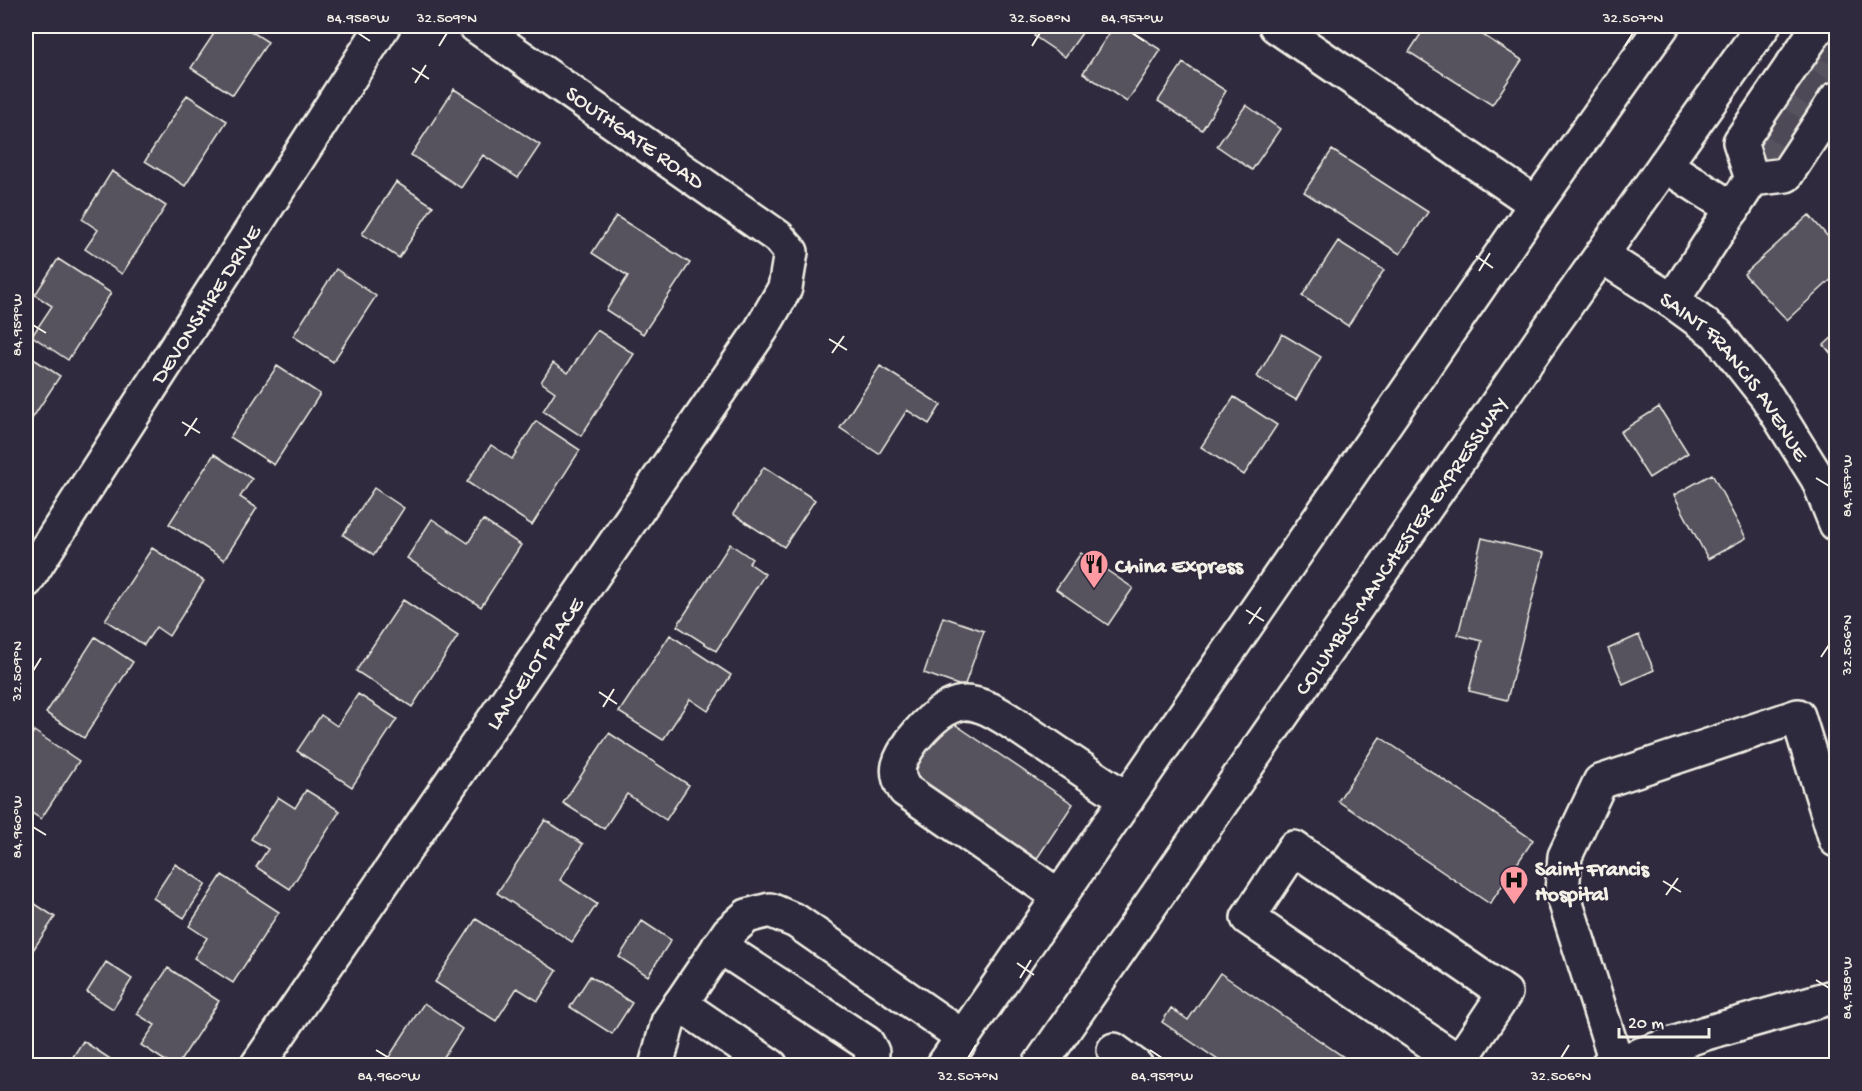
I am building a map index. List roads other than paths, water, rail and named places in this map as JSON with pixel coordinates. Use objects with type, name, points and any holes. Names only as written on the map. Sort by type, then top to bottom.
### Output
[{"type":"street","name":"DEVONSHIRE DRIVE","points":[[26,581],[34,547],[383,26]]},
{"type":"street","name":"SOUTHGATE ROAD","points":[[476,26],[754,219],[778,237],[791,252]]},
{"type":"street","points":[[1276,26],[1536,204]]},
{"type":"street","points":[[943,1065],[1536,204],[1662,26]]},
{"type":"street","name":"COLUMBUS-MANCHESTER EXPRESSWAY","points":[[1039,1065],[1547,332],[1763,26]]},
{"type":"street","points":[[1752,179],[1740,142],[1764,115],[1790,75],[1813,31]]},
{"type":"street","points":[[1752,179],[1786,175],[1802,139],[1833,101]]},
{"type":"street","points":[[1665,165],[1733,209]]},
{"type":"street","points":[[1672,301],[1752,179]]},
{"type":"street","name":"LANCELOT PLACE","points":[[257,1065],[761,330],[785,288],[791,252]]},
{"type":"street","name":"SAINT FRANCIS AVENUE","points":[[1602,255],[1717,334],[1767,397],[1818,479],[1836,524]]},
{"type":"street","points":[[1060,897],[905,790],[899,781],[898,770],[902,755],[921,729],[941,712],[958,703],[975,704],[989,709],[1014,724],[1127,799]]},
{"type":"street","points":[[1836,840],[1798,716],[1600,783],[1565,856],[1562,891],[1611,1063],[1836,996]]},
{"type":"street","points":[[1294,848],[1505,993],[1459,1064],[1248,918],[1294,848]]},
{"type":"street","points":[[656,1065],[668,1022],[729,932],[747,916],[770,910],[796,921],[963,1037]]},
{"type":"street","points":[[719,946],[867,1043],[872,1052],[871,1065]]},
{"type":"street","points":[[680,1004],[771,1065]]},
{"type":"tunnel","points":[[1819,38],[1836,49]]},
{"type":"tunnel","points":[[1794,77],[1823,96]]},
{"type":"tunnel","points":[[1768,117],[1797,136]]},
{"type":"place","name":"China Express","points":[[1094,590]]},
{"type":"place","name":"Saint Francis Hospital","points":[[1514,906]]}]
